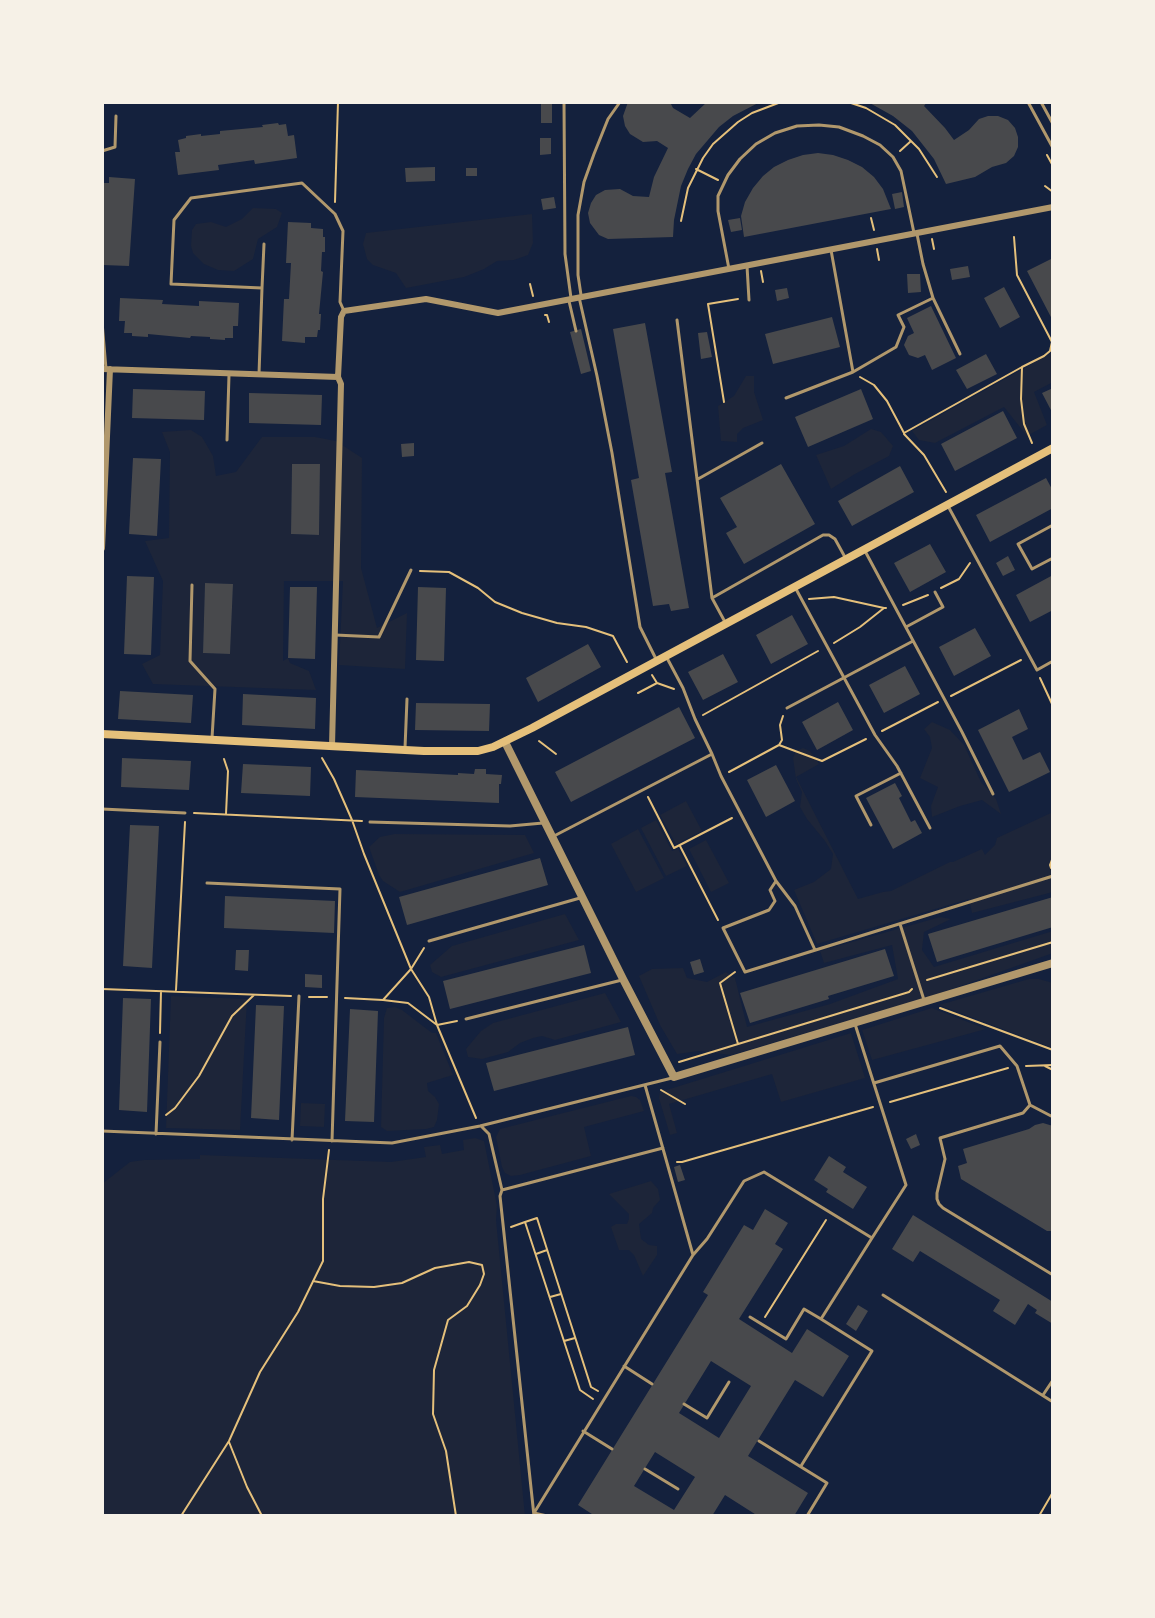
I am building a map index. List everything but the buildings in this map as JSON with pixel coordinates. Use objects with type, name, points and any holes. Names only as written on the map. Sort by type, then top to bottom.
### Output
[{"type":"main road","points":[[102,734],[405,750],[478,751],[494,747],[1053,448]]},
{"type":"street","points":[[332,746],[341,384],[338,377],[341,317],[344,311],[426,299],[498,313],[1053,207]]},
{"type":"street","points":[[102,548],[106,369],[338,377]]},
{"type":"street","points":[[505,742],[623,980],[674,1077],[1053,963]]},
{"type":"lane","points":[[564,102],[565,254],[576,331]]},
{"type":"lane","points":[[620,102],[608,119],[585,182],[578,216],[578,275],[580,297],[612,453],[640,627],[657,660]]},
{"type":"lane","points":[[1028,102],[1053,148]]},
{"type":"lane","points":[[1041,102],[1053,124]]},
{"type":"lane","points":[[102,152],[115,147],[116,116]]},
{"type":"lane","points":[[729,269],[718,211],[718,196],[728,175],[740,159],[756,144],[774,133],[797,126],[839,127],[880,145],[893,157],[901,171],[933,298],[960,354]]},
{"type":"lane","points":[[262,288],[171,284],[174,220],[191,198],[302,183],[334,214],[343,231],[340,302],[344,311]]},
{"type":"lane","points":[[259,374],[264,244]]},
{"type":"lane","points":[[831,250],[853,372]]},
{"type":"lane","points":[[747,266],[749,300]]},
{"type":"lane","points":[[786,398],[853,372],[896,347],[904,327],[898,315],[933,298]]},
{"type":"lane","points":[[677,320],[712,598],[726,624]]},
{"type":"lane","points":[[102,322],[106,369]]},
{"type":"lane","points":[[227,440],[229,373]]},
{"type":"lane","points":[[698,479],[762,442]]},
{"type":"lane","points":[[950,504],[975,556],[1037,670],[1053,661]]},
{"type":"lane","points":[[1053,525],[1018,544],[1032,569],[1053,558]]},
{"type":"lane","points":[[712,598],[823,535],[829,535],[835,539],[846,560]]},
{"type":"lane","points":[[864,550],[993,794]]},
{"type":"lane","points":[[334,635],[379,637],[411,570]]},
{"type":"lane","points":[[192,585],[190,661],[215,689],[212,740]]},
{"type":"lane","points":[[795,587],[875,735],[901,772],[930,828]]},
{"type":"lane","points":[[906,627],[943,606],[935,592]]},
{"type":"lane","points":[[787,708],[913,641]]},
{"type":"lane","points":[[666,656],[683,688],[721,776],[776,881],[795,906],[815,950]]},
{"type":"lane","points":[[405,750],[407,699]]},
{"type":"lane","points":[[552,837],[712,754]]},
{"type":"lane","points":[[871,825],[856,796],[901,772]]},
{"type":"lane","points":[[102,809],[185,813]]},
{"type":"lane","points":[[370,822],[510,826],[545,822]]},
{"type":"lane","points":[[776,881],[770,890],[775,901],[769,910],[723,928],[745,972],[1053,875]]},
{"type":"lane","points":[[207,883],[340,889],[332,1141]]},
{"type":"lane","points":[[429,940],[582,897]]},
{"type":"lane","points":[[900,924],[925,1002]]},
{"type":"lane","points":[[466,1019],[623,980]]},
{"type":"lane","points":[[292,1140],[299,996]]},
{"type":"lane","points":[[821,1319],[906,1185],[854,1023]]},
{"type":"lane","points":[[156,1134],[159,1042]]},
{"type":"lane","points":[[874,1083],[1000,1046],[1017,1066],[1030,1105],[1053,1117]]},
{"type":"lane","points":[[102,1131],[392,1143],[480,1126],[674,1077]]},
{"type":"lane","points":[[645,1085],[693,1255]]},
{"type":"lane","points":[[1030,1105],[1023,1113],[940,1138],[945,1159],[937,1199],[943,1208],[1053,1275]]},
{"type":"lane","points":[[480,1126],[489,1134],[502,1190],[500,1196],[534,1515]]},
{"type":"lane","points":[[502,1190],[663,1148]]},
{"type":"lane","points":[[534,1515],[583,1431],[693,1255],[707,1239],[744,1181],[764,1172],[872,1238]]},
{"type":"lane","points":[[883,1295],[1053,1402]]},
{"type":"lane","points":[[750,1317],[786,1339],[804,1309],[872,1351],[801,1466]]},
{"type":"lane","points":[[624,1366],[652,1384]]},
{"type":"lane","points":[[1043,1395],[1053,1380]]},
{"type":"lane","points":[[684,1404],[706,1418],[729,1382]]},
{"type":"lane","points":[[583,1431],[612,1449]]},
{"type":"lane","points":[[759,1441],[827,1482],[807,1516]]},
{"type":"lane","points":[[645,1469],[678,1490]]},
{"type":"lane","points":[[534,1515],[547,1516]]},
{"type":"path","points":[[334,214],[338,102]]},
{"type":"path","points":[[681,220],[688,188],[696,169],[713,144],[738,122],[768,106],[781,102]]},
{"type":"path","points":[[848,102],[866,108],[896,125],[912,140],[937,177]]},
{"type":"path","points":[[893,157],[912,140]]},
{"type":"path","points":[[1050,161],[1053,166]]},
{"type":"path","points":[[696,169],[724,183]]},
{"type":"path","points":[[1045,186],[1053,192]]},
{"type":"path","points":[[872,218],[874,230]]},
{"type":"path","points":[[903,433],[1050,351],[1052,342],[1017,275],[1014,237]]},
{"type":"path","points":[[932,239],[934,249]]},
{"type":"path","points":[[878,249],[879,260]]},
{"type":"path","points":[[761,271],[763,282]]},
{"type":"path","points":[[530,284],[533,300]]},
{"type":"path","points":[[724,402],[708,304],[738,299]]},
{"type":"path","points":[[536,316],[547,315],[549,322]]},
{"type":"path","points":[[1022,367],[1021,399],[1024,424],[1032,443]]},
{"type":"path","points":[[853,372],[874,385],[887,401],[903,433],[924,455],[950,504]]},
{"type":"path","points":[[802,599],[834,597],[884,608],[896,608],[959,579],[975,556]]},
{"type":"path","points":[[411,570],[448,572],[477,588],[495,602],[522,613],[557,623],[586,627],[613,636],[627,662]]},
{"type":"path","points":[[695,719],[838,642],[884,608]]},
{"type":"path","points":[[779,745],[822,761],[1029,657]]},
{"type":"path","points":[[1037,670],[1053,706]]},
{"type":"path","points":[[652,675],[657,683],[678,690]]},
{"type":"path","points":[[638,693],[657,683]]},
{"type":"path","points":[[721,776],[779,745],[782,740],[781,718],[787,708]]},
{"type":"path","points":[[539,741],[556,754]]},
{"type":"path","points":[[322,758],[352,820],[411,969],[429,997],[436,1025],[480,1126]]},
{"type":"path","points":[[224,759],[228,771],[226,814]]},
{"type":"path","points":[[644,789],[674,848],[741,813]]},
{"type":"path","points":[[176,991],[185,813],[370,822]]},
{"type":"path","points":[[680,846],[723,928]]},
{"type":"path","points":[[1053,857],[1050,864],[1053,875]]},
{"type":"path","points":[[383,1000],[411,969],[429,940]]},
{"type":"path","points":[[679,1062],[909,992],[919,983],[1053,942]]},
{"type":"path","points":[[738,1044],[720,983],[743,967]]},
{"type":"path","points":[[102,988],[383,1000],[408,1003],[436,1025],[466,1019]]},
{"type":"path","points":[[159,1042],[161,991]]},
{"type":"path","points":[[156,1122],[175,1108],[199,1076],[232,1017],[255,995]]},
{"type":"path","points":[[925,1002],[1053,1050]]},
{"type":"path","points":[[1044,1065],[1053,1070]]},
{"type":"path","points":[[667,1161],[682,1162],[1017,1066],[1053,1065]]},
{"type":"path","points":[[660,1089],[685,1104]]},
{"type":"path","points":[[181,1516],[229,1441],[260,1372],[298,1312],[323,1261],[323,1199],[328,1153],[332,1141]]},
{"type":"path","points":[[761,1323],[830,1212]]},
{"type":"path","points":[[504,1229],[537,1218],[591,1387],[606,1396]]},
{"type":"path","points":[[525,1222],[580,1390],[601,1404]]},
{"type":"path","points":[[536,1254],[547,1250]]},
{"type":"path","points":[[313,1281],[340,1286],[374,1287],[402,1283],[435,1268],[469,1262],[482,1265],[484,1274],[480,1285],[467,1306],[448,1320],[434,1370],[434,1414],[446,1451],[456,1516]]},
{"type":"path","points":[[550,1297],[561,1294]]},
{"type":"path","points":[[564,1341],[575,1338]]},
{"type":"path","points":[[229,1441],[247,1487],[262,1516]]},
{"type":"path","points":[[1038,1516],[1053,1492]]},
{"type":"shaded area","points":[[253,208],[276,209],[282,213],[277,227],[258,239],[253,259],[234,271],[218,270],[204,264],[193,253],[192,230],[196,224],[211,222],[226,227],[242,219]]},
{"type":"shaded area","points":[[532,214],[533,243],[528,255],[514,260],[497,261],[464,277],[406,288],[396,273],[373,265],[367,259],[363,244],[366,233]]},
{"type":"shaded area","points":[[1053,352],[1053,382],[1034,392],[1047,425],[1027,436],[1004,407],[935,443],[919,440],[912,431]]},
{"type":"shaded area","points":[[746,376],[754,376],[754,392],[763,420],[743,428],[737,434],[737,442],[721,441],[718,406],[734,396]]},
{"type":"shaded area","points":[[871,429],[881,432],[893,446],[889,456],[831,489],[816,455],[844,446]]},
{"type":"shaded area","points":[[191,430],[202,437],[213,456],[216,476],[236,472],[262,437],[315,437],[336,441],[362,458],[361,568],[377,628],[407,613],[405,669],[339,665],[343,581],[284,581],[283,661],[288,658],[290,663],[309,671],[316,690],[153,684],[142,664],[160,655],[163,581],[145,541],[169,538],[170,452],[162,432]],"holes":[[[292,464],[320,464],[319,535],[291,534]],[[205,583],[233,584],[230,654],[203,653]]]},
{"type":"shaded area","points":[[932,722],[950,730],[964,745],[981,782],[996,799],[1001,814],[982,800],[932,817],[931,806],[938,787],[920,778],[932,748],[930,737],[924,729]]},
{"type":"shaded area","points":[[803,748],[810,751],[819,764],[796,777],[858,899],[891,891],[982,849],[985,855],[995,845],[997,838],[1053,812],[1051,852],[1053,853],[1053,892],[972,913],[969,899],[817,944],[794,890],[814,882],[831,869],[833,854],[800,807],[802,792],[796,779],[793,758],[796,751]]},
{"type":"shaded area","points":[[686,801],[702,831],[676,844],[660,815]]},
{"type":"shaded area","points":[[656,820],[672,851],[678,849],[687,866],[666,876],[641,828]]},
{"type":"shaded area","points":[[638,829],[664,878],[636,892],[611,844]]},
{"type":"shaded area","points":[[395,834],[525,835],[534,853],[400,892],[383,881],[369,847],[380,837]]},
{"type":"shaded area","points":[[706,840],[729,883],[711,892],[689,849]]},
{"type":"shaded area","points":[[565,914],[579,940],[441,977],[432,972],[430,965],[452,946]]},
{"type":"shaded area","points":[[940,917],[951,919],[924,932],[922,950],[934,967],[1053,931],[1053,953],[938,994],[731,1055],[699,1051],[677,1054],[660,1025],[639,976],[652,969],[683,968],[687,978],[707,982],[726,972],[735,978],[747,1027],[830,1004],[898,979],[892,945],[824,963],[820,951]]},
{"type":"shaded area","points":[[1029,979],[1053,983],[1053,1048],[939,1005]]},
{"type":"shaded area","points":[[605,993],[621,1022],[555,1040],[542,1036],[533,1038],[520,1043],[508,1052],[482,1059],[468,1057],[466,1049],[481,1031],[493,1023]]},
{"type":"shaded area","points":[[171,996],[247,999],[240,1130],[166,1128]]},
{"type":"shaded area","points":[[395,1007],[432,1033],[436,1033],[453,1075],[427,1083],[428,1091],[439,1104],[434,1127],[387,1131],[381,1127],[384,1018],[387,1008]]},
{"type":"shaded area","points":[[932,1008],[986,1029],[872,1060],[862,1030]]},
{"type":"shaded area","points":[[851,1033],[865,1078],[781,1102],[772,1074],[669,1104],[677,1133],[670,1135],[659,1098],[660,1092]]},
{"type":"shaded area","points":[[631,1096],[640,1100],[644,1111],[584,1127],[591,1156],[520,1175],[511,1176],[505,1173],[496,1137],[500,1129]]},
{"type":"shaded area","points":[[301,1103],[325,1104],[324,1127],[300,1126]]},
{"type":"shaded area","points":[[475,1138],[484,1141],[497,1206],[496,1220],[525,1516],[102,1516],[102,1184],[130,1162],[144,1160],[200,1159],[200,1155],[391,1162],[426,1157],[424,1147],[440,1145],[442,1154],[464,1150],[463,1140]]},
{"type":"shaded area","points":[[651,1181],[658,1189],[660,1200],[652,1213],[639,1224],[641,1239],[649,1245],[657,1246],[657,1255],[643,1276],[634,1255],[629,1250],[619,1250],[611,1227],[616,1224],[627,1224],[629,1214],[609,1194]]}]
